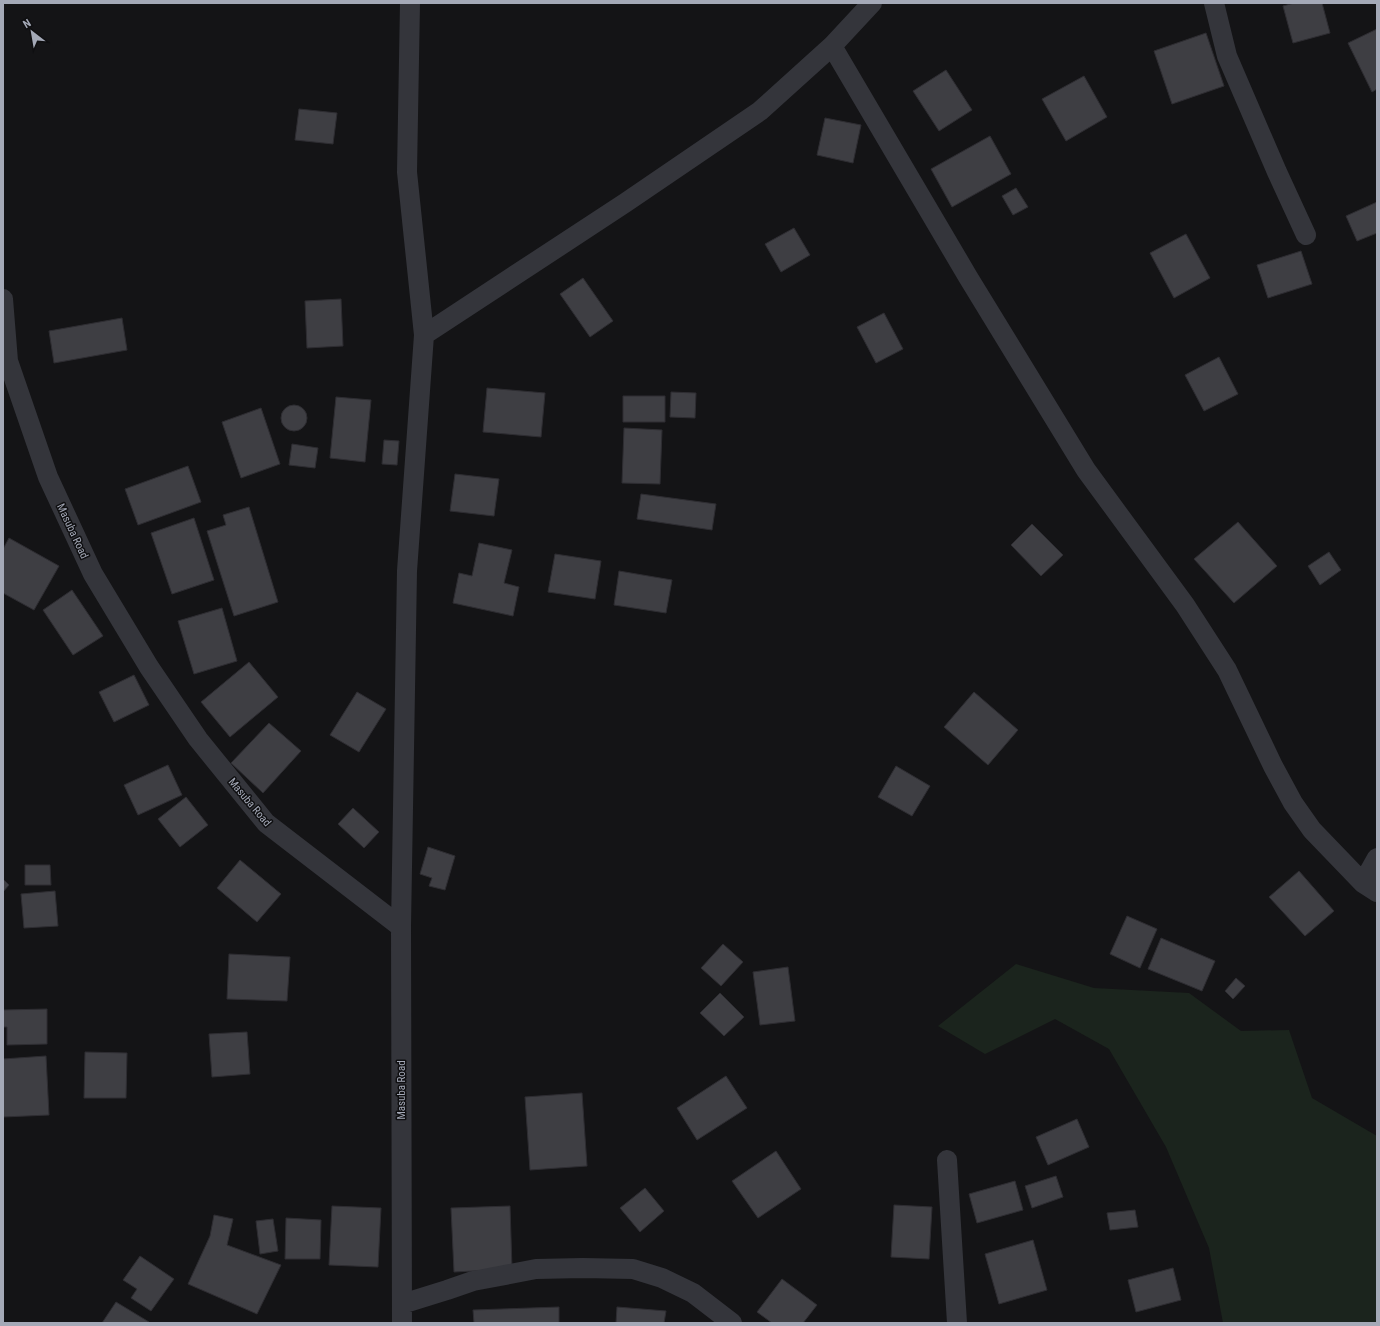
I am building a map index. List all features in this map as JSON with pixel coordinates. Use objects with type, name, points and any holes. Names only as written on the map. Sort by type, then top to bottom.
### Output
[{"type":"street","points":[[400,927],[407,571],[424,335],[407,172],[410,3]]},
{"type":"street","points":[[424,335],[625,203],[760,111],[832,46],[872,3]]},
{"type":"street","points":[[1214,3],[1227,56],[1306,235]]},
{"type":"street","points":[[832,46],[968,277],[1086,470],[1185,605],[1227,670],[1273,766],[1293,803],[1312,830],[1370,888]]},
{"type":"street","name":"Masuba Road","points":[[3,299],[8,361],[48,477],[93,574],[149,667],[198,738],[266,823],[400,927],[402,1323]]},
{"type":"street","points":[[1370,888],[1377,858]]},
{"type":"street","points":[[947,1160],[957,1323]]},
{"type":"street","points":[[402,1304],[473,1281],[536,1269],[632,1269],[662,1278],[693,1293],[732,1323]]},
{"type":"shaded area","points":[[1016,964],[1094,988],[1189,993],[1241,1031],[1289,1030],[1312,1098],[1377,1136],[1377,1323],[1223,1323],[1209,1248],[1166,1147],[1109,1049],[1055,1019],[985,1054],[938,1026]]},
{"type":"building","points":[[1294,3],[1322,3],[1330,33],[1293,43],[1283,6]]},
{"type":"building","points":[[1377,29],[1377,89],[1372,92],[1348,43]]},
{"type":"building","points":[[1206,33],[1224,86],[1172,104],[1154,51]]},
{"type":"building","points":[[946,70],[972,110],[939,131],[913,91]]},
{"type":"building","points":[[1084,76],[1107,117],[1066,141],[1042,99]]},
{"type":"building","points":[[299,109],[337,113],[333,144],[295,140]]},
{"type":"building","points":[[825,118],[861,125],[853,163],[817,155]]},
{"type":"building","points":[[990,136],[1011,174],[952,207],[931,169]]},
{"type":"building","points":[[1016,188],[1028,207],[1013,215],[1002,196]]},
{"type":"building","points":[[1377,202],[1377,233],[1357,241],[1346,216]]},
{"type":"building","points":[[794,228],[810,255],[781,272],[765,244]]},
{"type":"building","points":[[1186,234],[1210,278],[1174,298],[1150,253]]},
{"type":"building","points":[[1301,251],[1312,284],[1268,298],[1257,265]]},
{"type":"building","points":[[583,278],[613,321],[590,337],[560,294]]},
{"type":"building","points":[[341,299],[343,346],[307,348],[305,301]]},
{"type":"building","points":[[884,313],[903,349],[876,363],[857,327]]},
{"type":"building","points":[[122,318],[127,350],[54,363],[49,331]]},
{"type":"building","points":[[1219,357],[1238,394],[1204,411],[1185,375]]},
{"type":"building","points":[[487,388],[545,393],[541,437],[483,432]]},
{"type":"building","points":[[671,392],[696,393],[695,418],[670,417]]},
{"type":"building","points":[[623,396],[665,396],[665,422],[623,422]]},
{"type":"building","points":[[336,397],[371,400],[365,462],[330,458]]},
{"type":"building","points":[[294,405],[303,409],[307,418],[303,427],[294,431],[285,427],[281,418],[285,409]]},
{"type":"building","points":[[261,408],[280,464],[241,478],[222,422]]},
{"type":"building","points":[[624,428],[662,430],[660,484],[622,483]]},
{"type":"building","points":[[384,440],[399,441],[397,465],[382,464]]},
{"type":"building","points":[[292,444],[318,448],[315,468],[289,465]]},
{"type":"building","points":[[188,466],[201,502],[138,525],[125,489]]},
{"type":"building","points":[[455,474],[499,479],[494,516],[450,511]]},
{"type":"building","points":[[641,494],[716,504],[712,530],[637,519]]},
{"type":"building","points":[[249,507],[278,602],[234,616],[207,531],[226,525],[223,515]]},
{"type":"building","points":[[194,518],[214,580],[172,594],[151,533]]},
{"type":"building","points":[[1238,522],[1277,566],[1234,603],[1194,559]]},
{"type":"building","points":[[1032,524],[1063,555],[1041,576],[1011,545]]},
{"type":"building","points":[[9,538],[59,566],[34,610],[3,593],[3,549]]},
{"type":"building","points":[[479,543],[512,550],[504,583],[519,587],[513,616],[453,603],[459,573],[472,576]]},
{"type":"building","points":[[1329,552],[1341,570],[1320,585],[1308,566]]},
{"type":"building","points":[[555,554],[601,561],[595,599],[548,592]]},
{"type":"building","points":[[619,571],[672,580],[666,613],[614,605]]},
{"type":"building","points":[[72,590],[103,636],[73,655],[43,610]]},
{"type":"building","points":[[222,608],[237,661],[194,674],[178,621]]},
{"type":"building","points":[[249,662],[278,697],[230,737],[201,702]]},
{"type":"building","points":[[134,675],[149,705],[114,722],[99,692]]},
{"type":"building","points":[[357,692],[386,709],[359,752],[330,735]]},
{"type":"building","points":[[974,692],[1018,730],[988,765],[944,727]]},
{"type":"building","points":[[269,723],[301,751],[263,793],[231,763]]},
{"type":"building","points":[[168,765],[182,795],[138,815],[124,785]]},
{"type":"building","points":[[896,766],[930,786],[912,816],[878,797]]},
{"type":"building","points":[[186,797],[208,825],[180,847],[158,819]]},
{"type":"building","points":[[353,808],[379,832],[364,848],[338,824]]},
{"type":"building","points":[[428,847],[455,856],[445,890],[429,886],[432,878],[420,874]]},
{"type":"building","points":[[240,860],[281,894],[257,922],[217,888]]},
{"type":"building","points":[[25,865],[50,865],[51,885],[25,885]]},
{"type":"building","points":[[1299,871],[1334,911],[1305,936],[1269,897]]},
{"type":"building","points":[[3,879],[9,885],[3,892]]},
{"type":"building","points":[[55,891],[58,926],[24,928],[21,894]]},
{"type":"building","points":[[1127,916],[1157,929],[1140,968],[1110,954]]},
{"type":"building","points":[[1161,938],[1215,961],[1202,991],[1148,969]]},
{"type":"building","points":[[723,944],[743,962],[721,986],[701,968]]},
{"type":"building","points":[[229,954],[290,957],[287,1001],[227,999]]},
{"type":"building","points":[[788,967],[795,1021],[760,1025],[753,972]]},
{"type":"building","points":[[1236,978],[1245,986],[1233,999],[1225,991]]},
{"type":"building","points":[[720,993],[744,1017],[724,1036],[700,1013]]},
{"type":"building","points":[[47,1009],[47,1044],[7,1045],[7,1027],[3,1027],[3,1010]]},
{"type":"building","points":[[247,1032],[250,1074],[212,1077],[209,1034]]},
{"type":"building","points":[[85,1052],[127,1053],[126,1098],[84,1098]]},
{"type":"building","points":[[46,1056],[49,1115],[3,1117],[3,1059]]},
{"type":"building","points":[[726,1076],[747,1108],[697,1140],[677,1108]]},
{"type":"building","points":[[582,1093],[587,1166],[530,1170],[525,1097]]},
{"type":"building","points":[[1077,1119],[1089,1147],[1048,1165],[1036,1137]]},
{"type":"building","points":[[776,1151],[801,1189],[758,1218],[732,1181]]},
{"type":"building","points":[[1056,1176],[1063,1197],[1032,1208],[1025,1186]]},
{"type":"building","points":[[1015,1181],[1023,1210],[977,1223],[969,1194]]},
{"type":"building","points":[[645,1188],[664,1211],[640,1232],[620,1208]]},
{"type":"building","points":[[894,1205],[932,1207],[929,1259],[891,1257]]},
{"type":"building","points":[[332,1206],[381,1208],[378,1267],[329,1265]]},
{"type":"building","points":[[510,1206],[512,1269],[454,1272],[451,1208]]},
{"type":"building","points":[[1135,1210],[1138,1227],[1110,1230],[1107,1213]]},
{"type":"building","points":[[214,1215],[233,1219],[227,1245],[281,1265],[257,1314],[188,1284],[210,1236]]},
{"type":"building","points":[[286,1218],[321,1220],[320,1259],[285,1259]]},
{"type":"building","points":[[273,1219],[278,1251],[260,1254],[256,1221]]},
{"type":"building","points":[[1033,1240],[1047,1290],[999,1304],[985,1254]]},
{"type":"building","points":[[140,1256],[174,1279],[151,1311],[131,1298],[137,1289],[123,1280]]},
{"type":"building","points":[[1173,1268],[1181,1300],[1136,1312],[1128,1280]]},
{"type":"building","points":[[782,1279],[817,1305],[803,1323],[772,1323],[757,1312]]},
{"type":"building","points":[[116,1302],[149,1322],[102,1323]]},
{"type":"building","points":[[559,1307],[559,1323],[474,1323],[473,1310]]},
{"type":"building","points":[[617,1307],[666,1311],[664,1323],[616,1323]]}]
